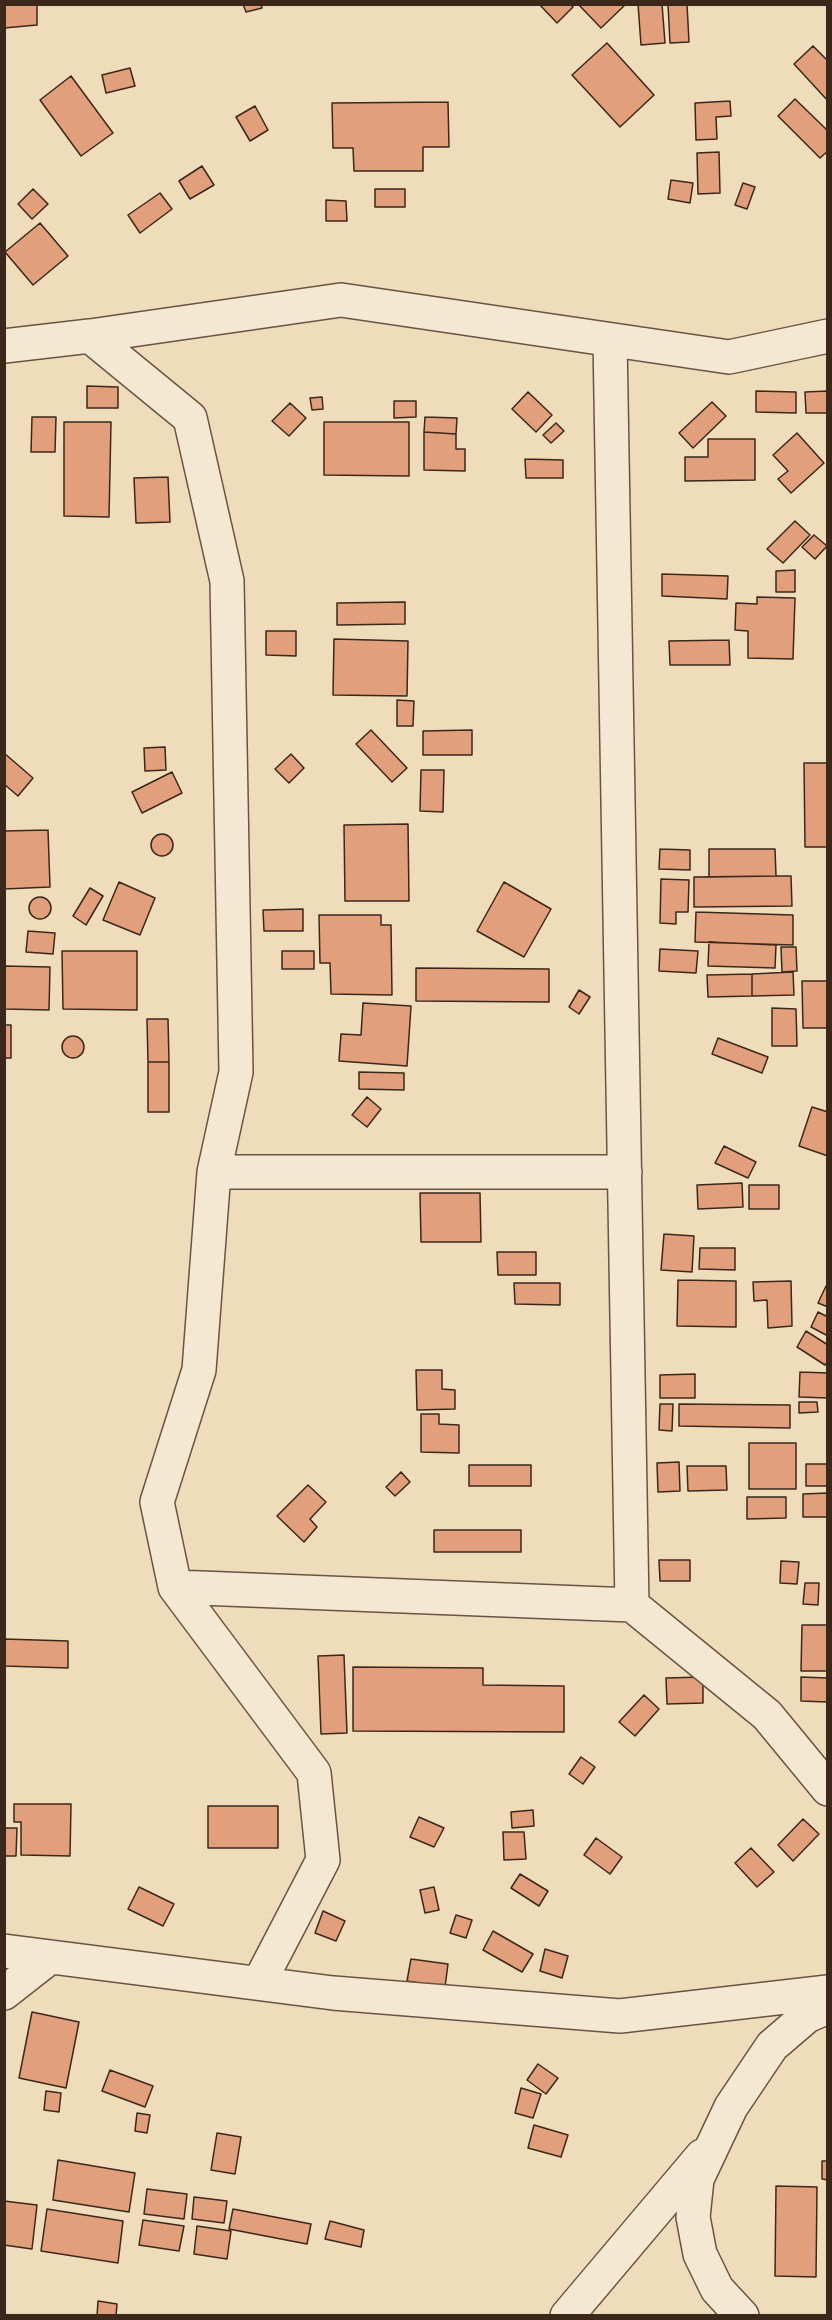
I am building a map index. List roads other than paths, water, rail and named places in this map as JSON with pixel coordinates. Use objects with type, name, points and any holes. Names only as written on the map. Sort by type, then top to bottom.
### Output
[{"type":"street","points":[[4,346],[341,300],[729,357],[828,336]]},
{"type":"street","points":[[90,336],[190,418],[227,580],[236,1072],[214,1172],[199,1370],[157,1502],[175,1587],[314,1773],[323,1860],[259,1983]]},
{"type":"street","points":[[610,340],[632,1605]]},
{"type":"street","points":[[214,1172],[625,1172]]},
{"type":"street","points":[[175,1587],[632,1605],[767,1715],[828,1789]]},
{"type":"street","points":[[4,1951],[345,1994],[620,2016],[828,1992]]},
{"type":"street","points":[[4,1993],[50,1957]]},
{"type":"street","points":[[742,2316],[717,2289],[700,2254],[693,2217],[697,2179],[731,2107],[772,2046],[807,2016],[828,2007]]},
{"type":"street","points":[[567,2316],[713,2143]]}]
